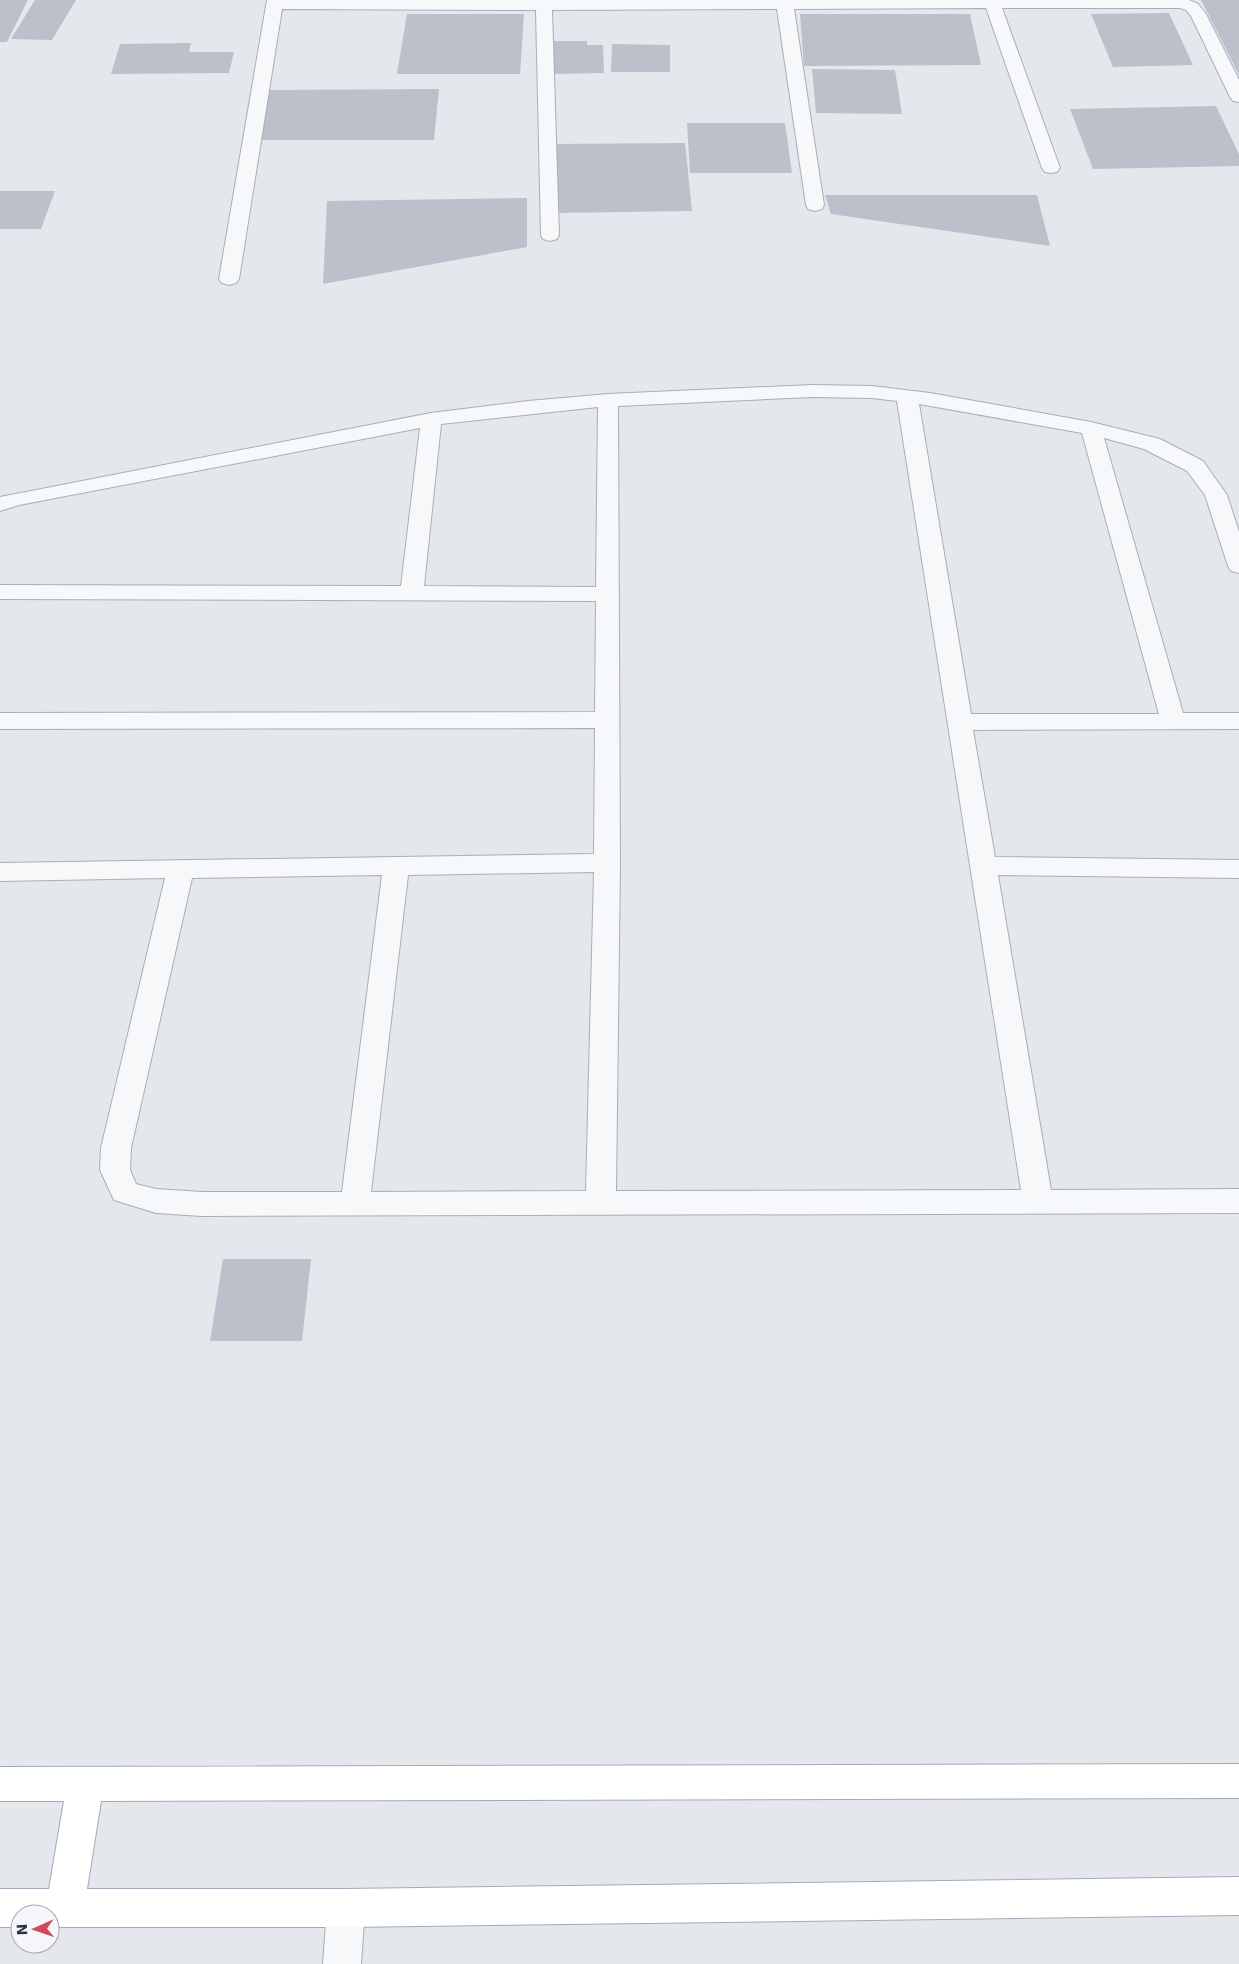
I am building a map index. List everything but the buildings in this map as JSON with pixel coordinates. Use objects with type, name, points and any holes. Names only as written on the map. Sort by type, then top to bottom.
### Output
[{"type":"main road","points":[[0,1784],[1239,1781]]},
{"type":"main road","points":[[65,1908],[86,1783]]},
{"type":"main road","points":[[0,1908],[346,1908],[1239,1896]]},
{"type":"street","points":[[229,279],[274,2],[1164,2],[1187,5],[1192,7],[1198,14],[1239,98]]},
{"type":"street","points":[[785,2],[815,205]]},
{"type":"street","points":[[544,3],[550,235]]},
{"type":"street","points":[[992,3],[1051,168]]},
{"type":"street","points":[[0,504],[14,499],[431,419],[528,407],[608,400],[812,391],[872,392],[1091,428],[1152,444],[1194,466],[1216,495],[1239,566]]},
{"type":"street","points":[[907,397],[1038,1201]]},
{"type":"street","points":[[601,1203],[607,863],[608,400]]},
{"type":"street","points":[[412,594],[431,419]]},
{"type":"street","points":[[1091,428],[1173,722]]},
{"type":"street","points":[[0,592],[608,594]]},
{"type":"street","points":[[0,721],[608,720]]},
{"type":"street","points":[[960,722],[1239,721]]},
{"type":"street","points":[[0,872],[607,863]]},
{"type":"street","points":[[984,866],[1239,869]]},
{"type":"street","points":[[355,1204],[396,867]]},
{"type":"street","points":[[181,868],[116,1148],[115,1170],[125,1192],[156,1201],[202,1204],[1239,1201]]},
{"type":"street","points":[[342,1964],[346,1908]]}]
